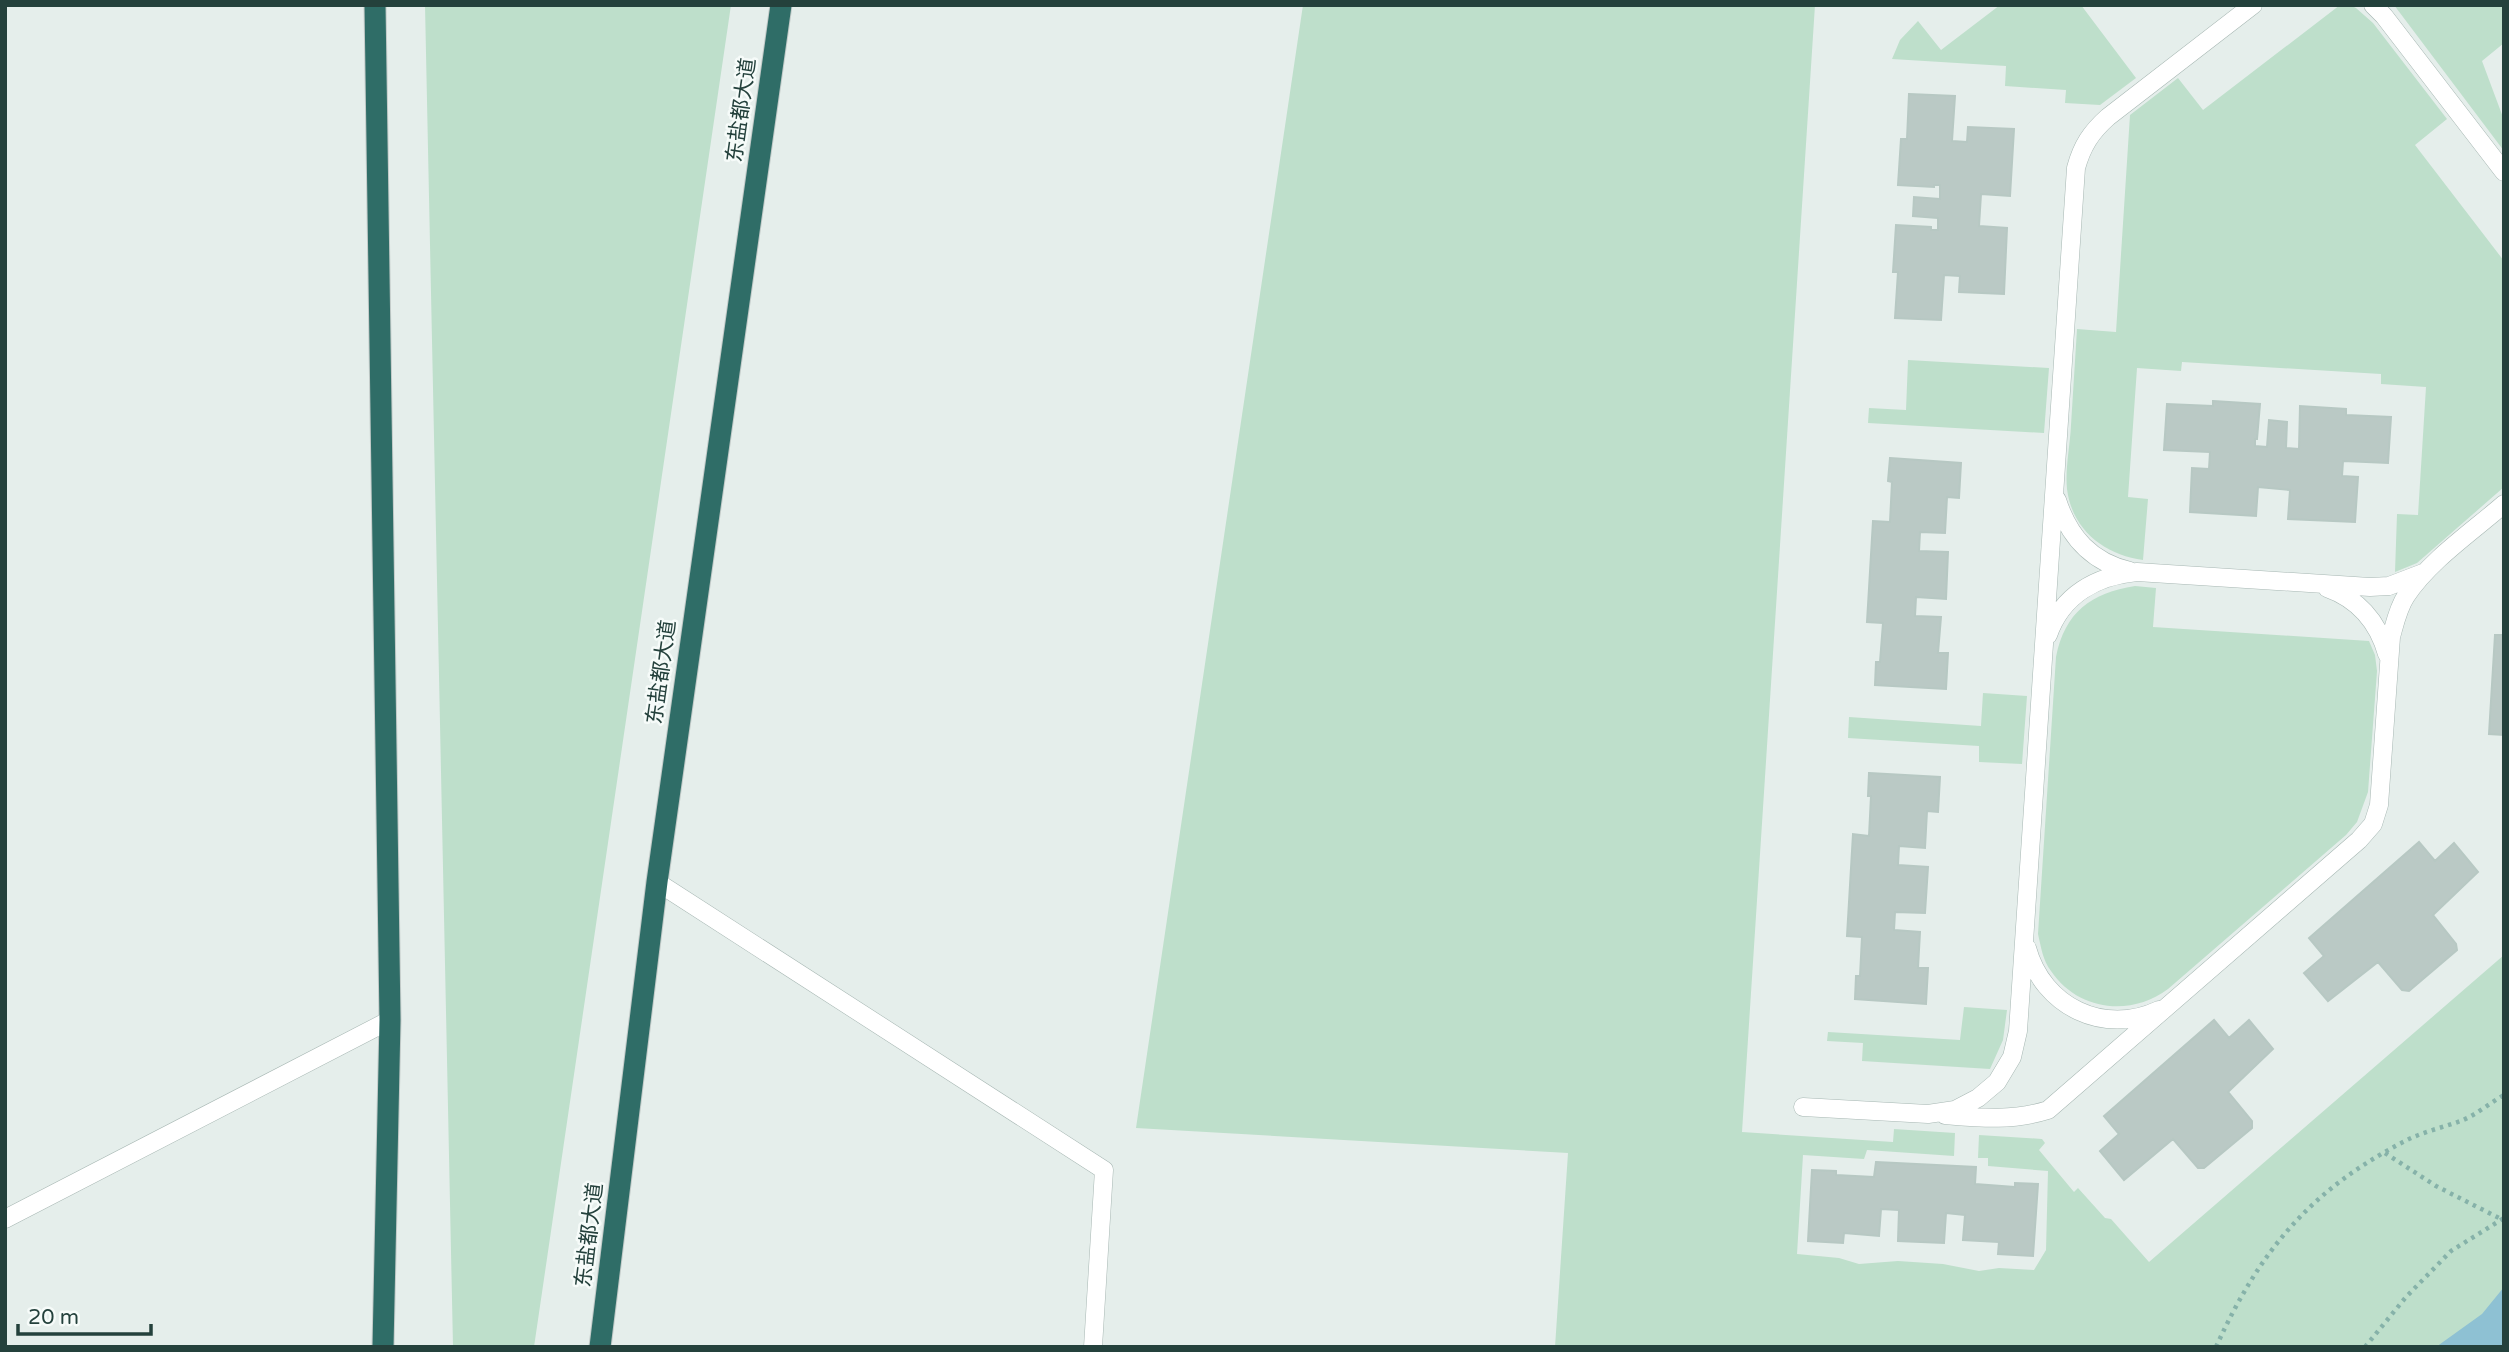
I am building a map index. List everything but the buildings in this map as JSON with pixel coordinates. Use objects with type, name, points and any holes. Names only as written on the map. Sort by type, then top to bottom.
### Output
[{"type":"highway","points":[[375,5],[390,1020],[383,1347]]},
{"type":"highway","name":"东盐都大道","points":[[600,1347],[657,881],[780,5]]},
{"type":"lane","points":[[1928,1114],[1955,1110],[1978,1098],[1997,1082],[2012,1057],[2018,1031],[2074,185],[2081,151],[2091,132],[2108,117],[2253,5]]},
{"type":"lane","points":[[2379,9],[2504,172]]},
{"type":"lane","points":[[2054,482],[2062,517],[2069,531],[2081,546],[2097,559],[2115,568],[2137,572],[2313,584],[2389,586],[2419,576],[2504,504]]},
{"type":"lane","points":[[1803,1107],[2003,1119],[2027,1117],[2048,1110],[2359,840],[2373,824],[2382,783],[2392,637],[2405,597],[2430,568]]},
{"type":"lane","points":[[2043,648],[2056,616],[2073,596],[2108,577],[2137,572]]},
{"type":"lane","points":[[2313,584],[2346,596],[2368,615],[2384,643],[2389,669]]},
{"type":"lane","points":[[657,881],[1104,1170],[1093,1347]]},
{"type":"lane","points":[[2025,931],[2027,950],[2040,977],[2051,992],[2074,1010],[2098,1018],[2122,1021],[2156,1012],[2172,1002]]},
{"type":"lane","points":[[5,1219],[390,1020]]},
{"type":"path","points":[[2216,1347],[2234,1307],[2269,1252],[2323,1193],[2364,1163],[2411,1139],[2465,1119],[2504,1095]]},
{"type":"path","points":[[2384,1153],[2436,1186],[2503,1218]]},
{"type":"path","points":[[2365,1347],[2406,1297],[2451,1251],[2503,1218]]},
{"type":"green space","points":[[425,5],[731,5],[534,1347],[453,1347]]},
{"type":"green space","points":[[1303,5],[1815,5],[1742,1132],[1893,1142],[1894,1129],[1955,1133],[1954,1156],[1867,1150],[1864,1159],[1803,1155],[1797,1254],[1839,1258],[1859,1264],[1898,1261],[1943,1264],[1979,1271],[1999,1268],[2034,1270],[2046,1250],[2048,1171],[1988,1166],[1988,1158],[1978,1158],[1979,1135],[2042,1139],[2045,1143],[2039,1150],[2074,1192],[2078,1188],[2105,1218],[2111,1219],[2149,1262],[2504,955],[2504,1347],[1555,1347],[1568,1153],[1136,1128]]},
{"type":"green space","points":[[2000,5],[2081,5],[2136,78],[2100,105],[2065,103],[2066,90],[2005,86],[2006,66],[1892,59],[1900,40],[1918,21],[1941,50]]},
{"type":"green space","points":[[2340,5],[2356,8],[2373,23],[2447,119],[2415,145],[2504,261],[2504,487],[2417,563],[2395,572],[2397,514],[2418,515],[2426,387],[2381,384],[2381,374],[2182,362],[2181,371],[2137,368],[2128,497],[2148,499],[2143,560],[2116,553],[2093,538],[2076,517],[2070,504],[2067,474],[2077,329],[2116,332],[2130,115],[2178,78],[2203,110]]},
{"type":"green space","points":[[2394,5],[2504,5],[2504,43],[2482,61],[2504,120],[2504,151]]},
{"type":"green space","points":[[1908,360],[2049,368],[2044,433],[1868,423],[1869,408],[1906,410]]},
{"type":"green space","points":[[2135,586],[2156,588],[2153,627],[2369,641],[2375,655],[2377,671],[2368,792],[2357,822],[2346,835],[2168,989],[2138,1004],[2106,1006],[2075,995],[2062,984],[2046,963],[2038,934],[2056,657],[2066,628],[2082,607],[2105,594]]},
{"type":"green space","points":[[1983,693],[2027,696],[2022,764],[1979,762],[1979,746],[1848,738],[1849,717],[1981,726]]},
{"type":"green space","points":[[1964,1007],[2007,1010],[2003,1040],[1990,1069],[1862,1061],[1863,1043],[1827,1041],[1828,1032],[1960,1040]]},
{"type":"water","points":[[2504,1287],[2504,1347],[2436,1347],[2482,1314]]}]
